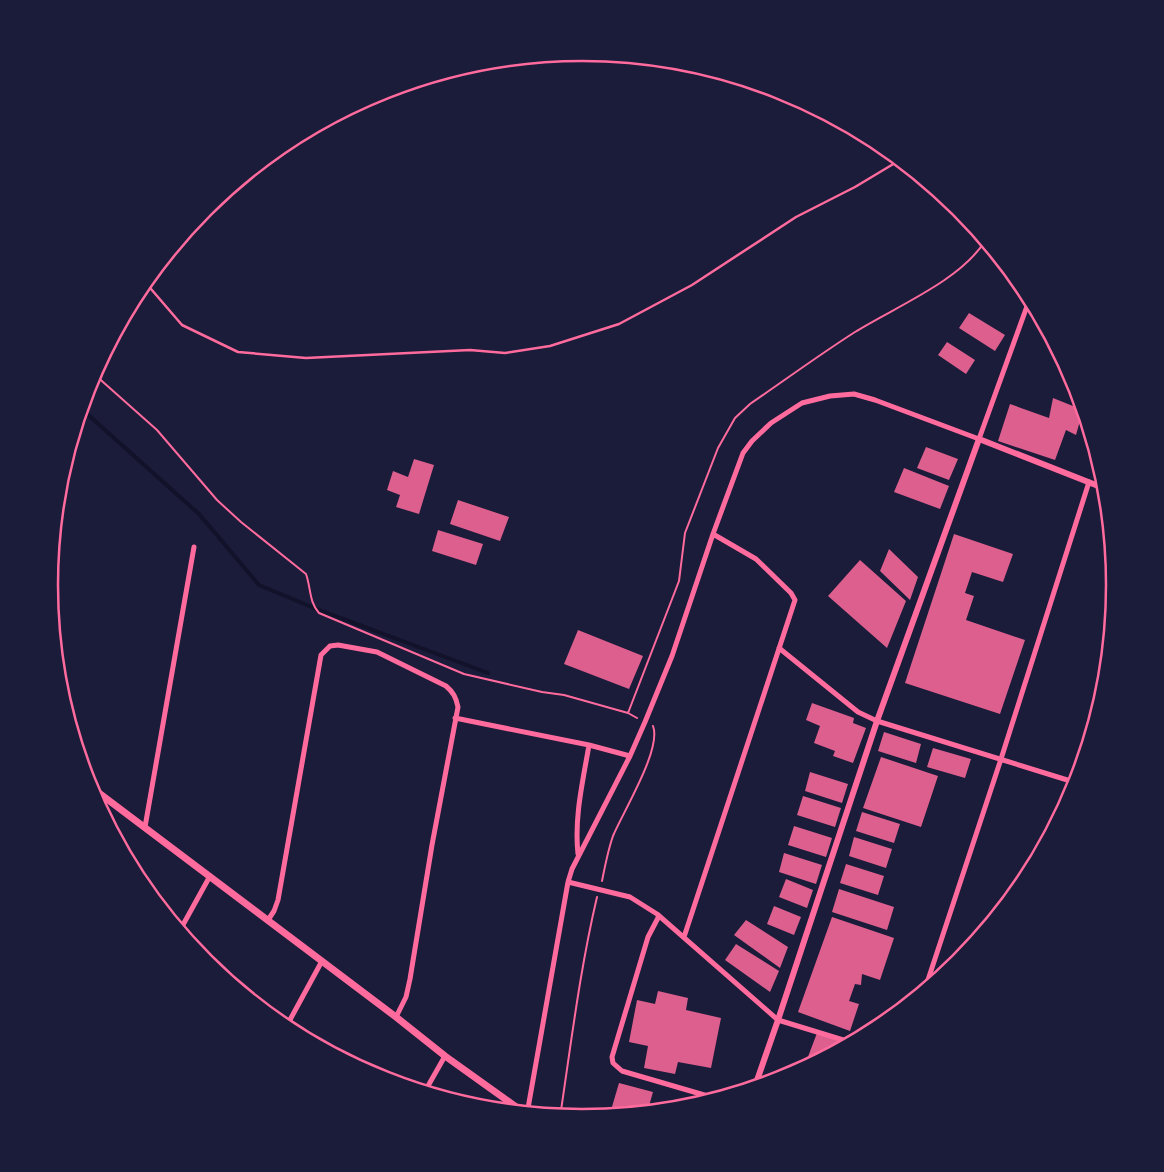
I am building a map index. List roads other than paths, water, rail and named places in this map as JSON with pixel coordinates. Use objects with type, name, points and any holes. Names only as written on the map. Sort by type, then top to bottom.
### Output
[{"type":"main road","points":[[100,794],[145,826],[445,1056],[515,1106]]},
{"type":"street","points":[[756,1081],[877,721],[1026,308]]},
{"type":"street","points":[[527,1107],[568,882],[578,855],[630,756],[672,656],[712,534],[743,453],[752,441],[771,423],[802,404],[830,396],[854,394],[979,439],[1096,485]]},
{"type":"street","points":[[928,980],[1089,482]]},
{"type":"street","points":[[684,938],[795,600],[791,593],[756,559],[712,534]]},
{"type":"street","points":[[145,826],[194,547]]},
{"type":"street","points":[[268,920],[278,900],[321,655],[330,646],[338,645],[377,652],[446,686],[452,691],[458,706],[432,845],[410,979],[406,996],[396,1017]]},
{"type":"street","points":[[779,648],[858,712],[877,721],[1069,781]]},
{"type":"street","points":[[456,718],[589,745],[630,756]]},
{"type":"street","points":[[578,855],[576,838],[577,814],[589,745]]},
{"type":"street","points":[[183,925],[210,876]]},
{"type":"street","points":[[568,882],[630,897],[659,916],[778,1020],[844,1040]]},
{"type":"street","points":[[659,916],[648,937],[612,1057],[617,1068],[622,1071],[706,1095]]},
{"type":"street","points":[[289,1021],[322,961]]},
{"type":"street","points":[[427,1087],[445,1056]]},
{"type":"lane","points":[[151,289],[182,325],[238,352],[306,358],[470,350],[506,353],[550,346],[619,324],[692,285],[796,217],[855,187],[893,164]]},
{"type":"waterway","points":[[86,413],[199,514],[259,585],[314,608],[488,673]]}]
